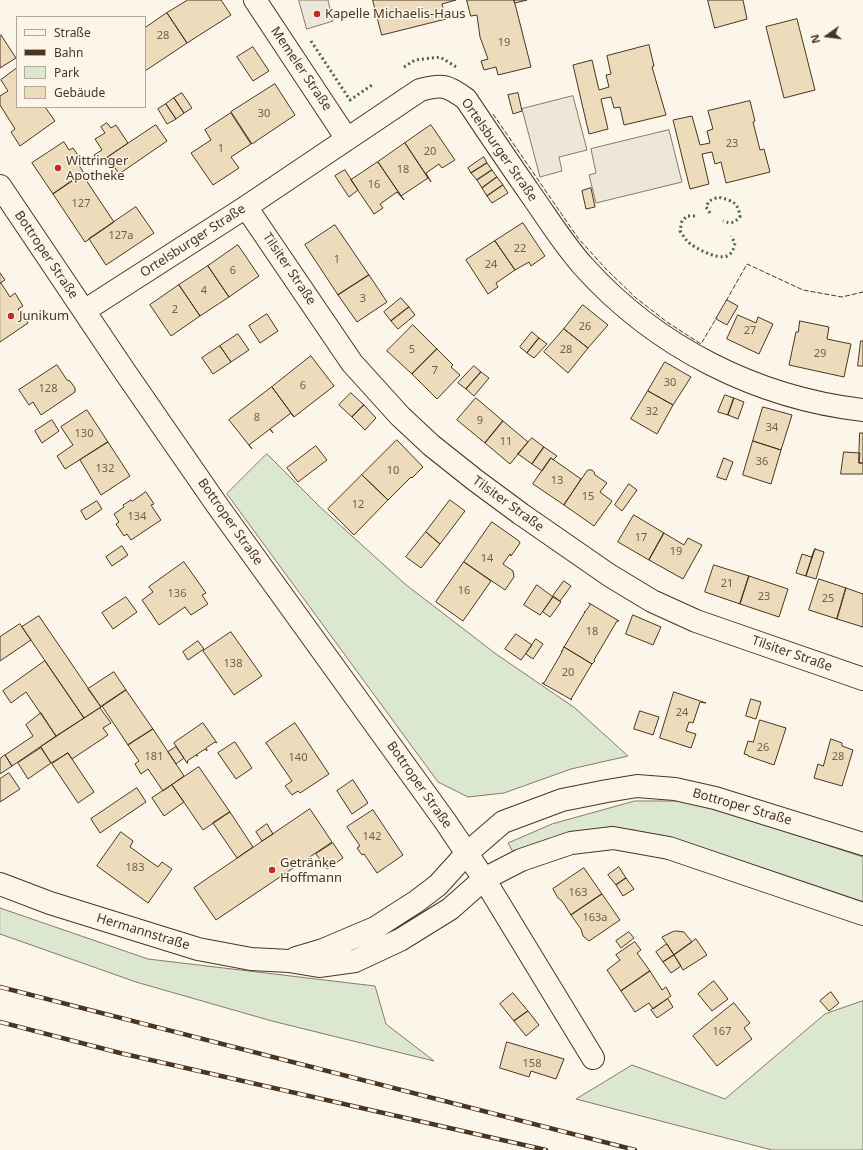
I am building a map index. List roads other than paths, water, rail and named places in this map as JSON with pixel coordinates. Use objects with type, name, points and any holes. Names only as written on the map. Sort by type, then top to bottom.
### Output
[{"type":"street","name":"Memeler Straße","points":[[256,0],[347,139]]},
{"type":"street","name":"Ortelsburger Straße","points":[[84,311],[246,207],[420,90],[436,86],[452,89],[466,99],[583,267],[645,323],[686,351],[717,368],[748,382],[814,402],[863,410]]},
{"type":"street","name":"Bottroper Straße","points":[[0,186],[217,505],[441,815],[484,879],[593,1058]]},
{"type":"street","name":"Tilsiter Straße","points":[[246,207],[352,363],[400,416],[425,440],[476,480],[521,514],[609,575],[652,601],[696,621],[863,679]]},
{"type":"street","name":"Bottroper Straße","points":[[466,854],[503,822],[562,800],[637,786],[675,789],[716,798],[863,844]]},
{"type":"street","points":[[484,879],[521,860],[571,844],[613,838],[669,848],[863,914]]},
{"type":"street","name":"Hermannstraße","points":[[289,960],[323,950],[375,928],[438,885],[466,854]]},
{"type":"street","name":"Hermannstraße","points":[[0,884],[50,903],[198,949],[251,959],[289,960],[319,966],[355,961],[400,940],[450,909],[484,879]]},
{"type":"railway","points":[[0,987],[635,1150]]},
{"type":"railway","points":[[0,1022],[120,1053],[546,1150]]},
{"type":"place","name":"Kapelle Michaelis-Haus","points":[[317,14]]},
{"type":"place","name":"Wittringer Apotheke","points":[[58,168]]},
{"type":"place","name":"Junikum","points":[[11,316]]},
{"type":"place","name":"Getränke Hoffmann","points":[[272,870]]}]
